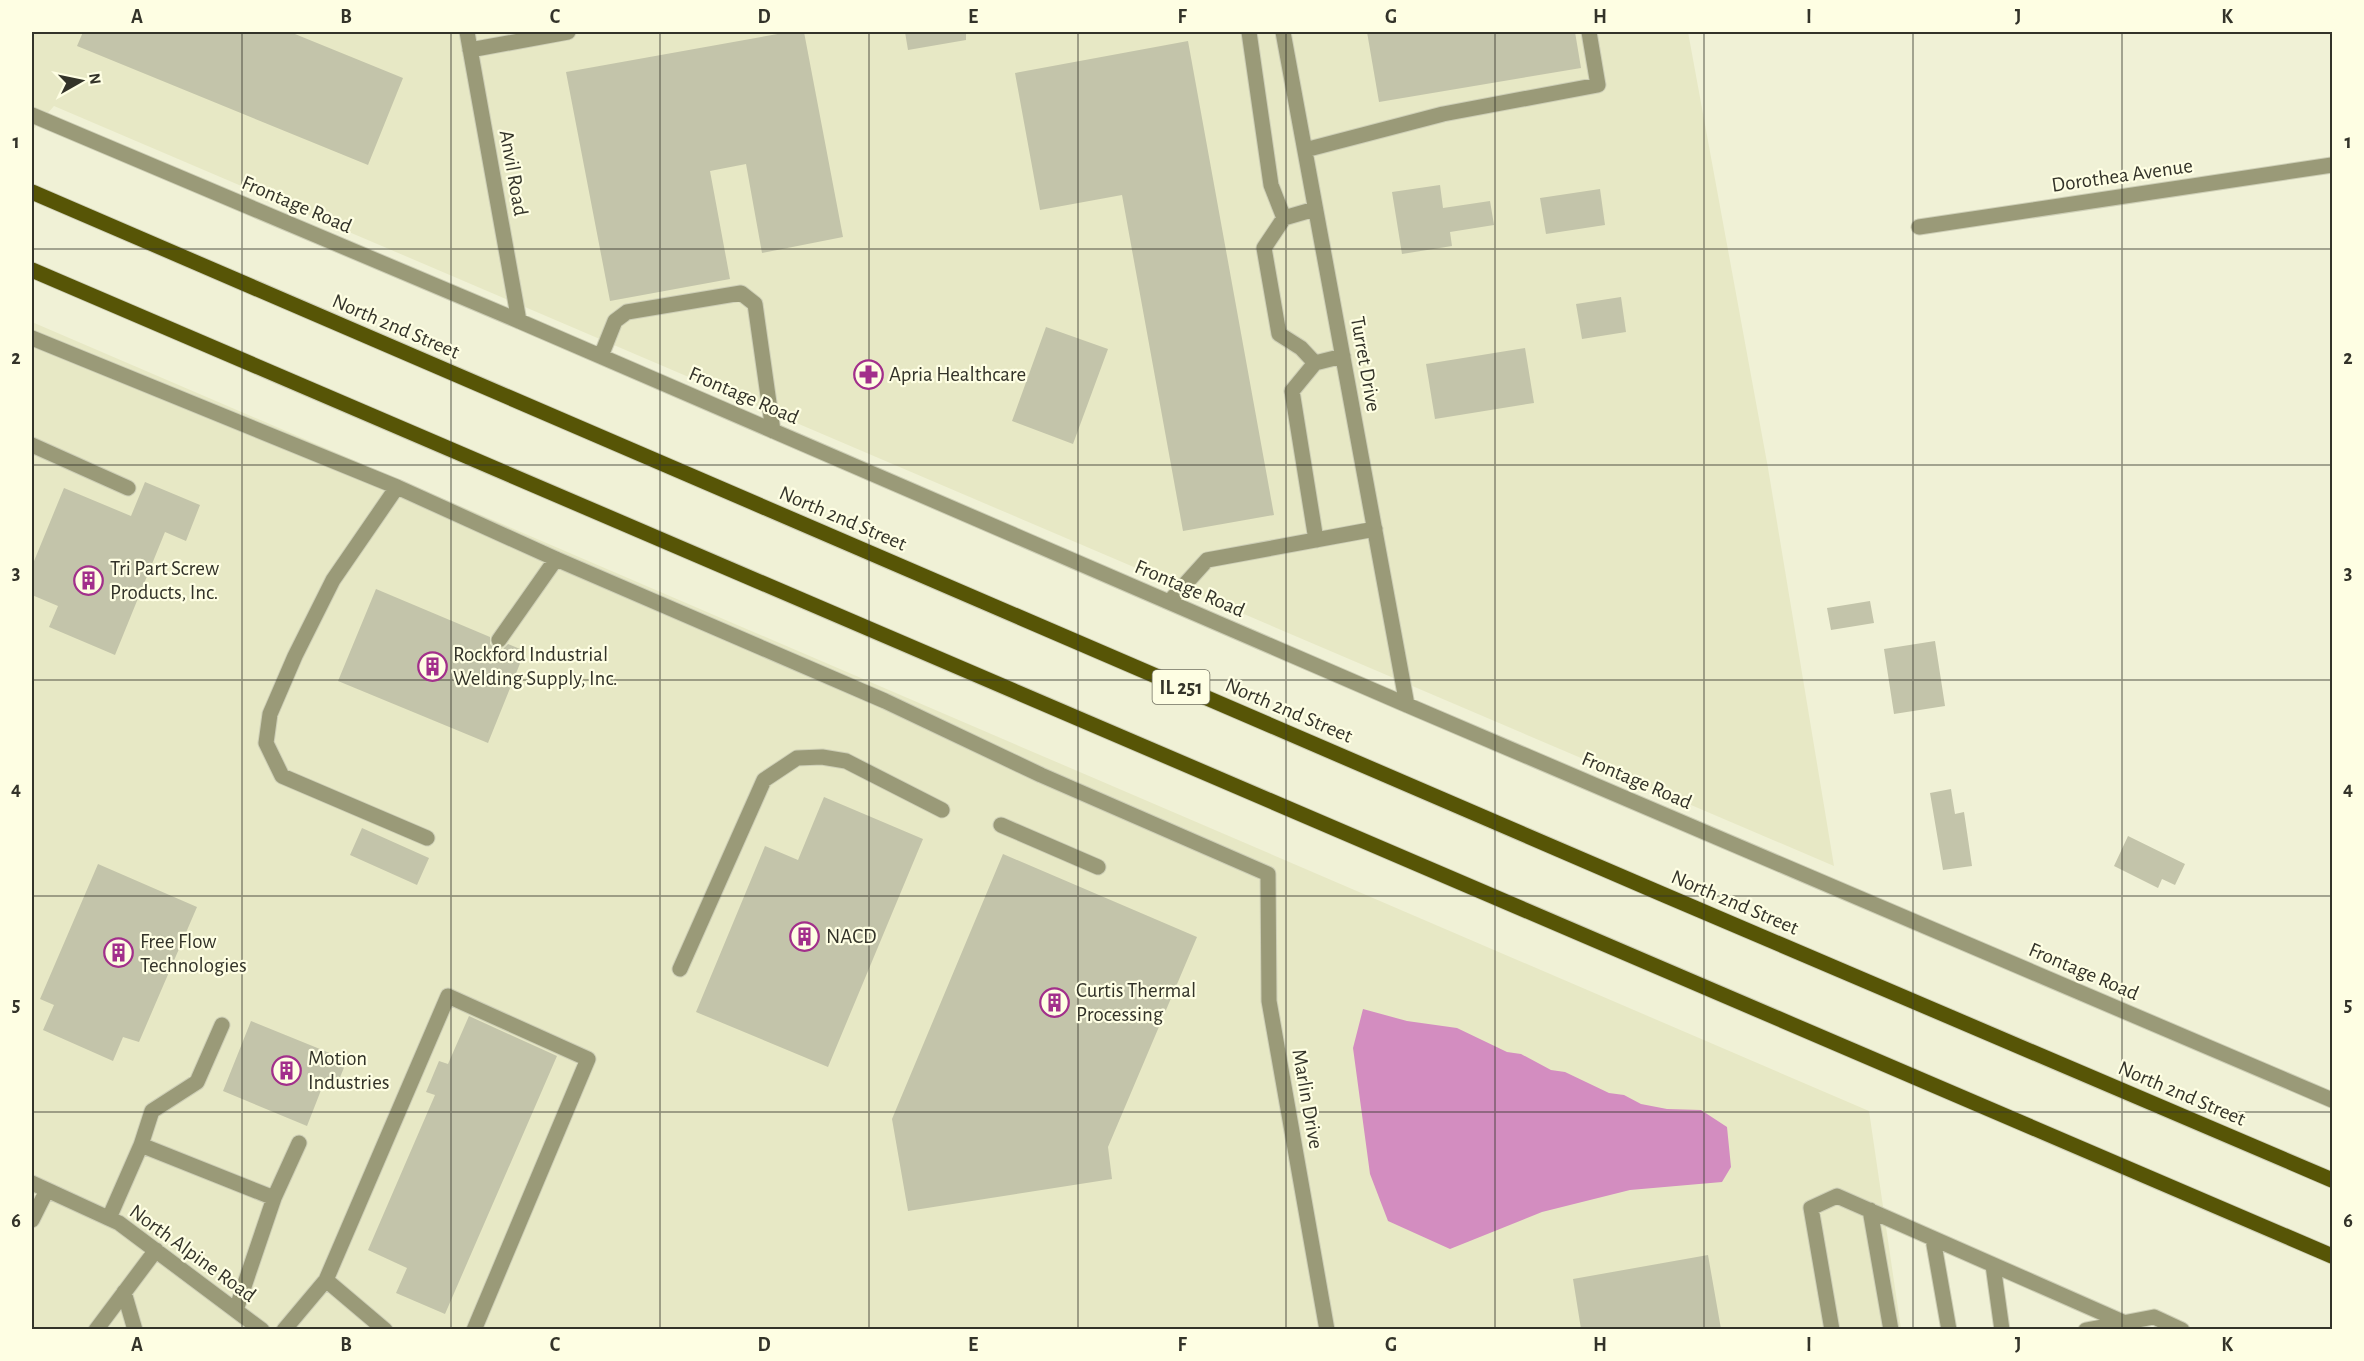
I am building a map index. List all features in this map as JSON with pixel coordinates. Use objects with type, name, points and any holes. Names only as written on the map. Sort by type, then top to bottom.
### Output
[{"type":"main road","name":"North 2nd Street","points":[[32,192],[1640,885],[2332,1180]]},
{"type":"main road","points":[[32,270],[2332,1256]]},
{"type":"street","name":"Anvil Road","points":[[467,32],[519,321]]},
{"type":"street","points":[[470,50],[568,32]]},
{"type":"street","points":[[1249,32],[1271,185],[1284,218]]},
{"type":"street","name":"Turret Drive","points":[[1283,32],[1407,705]]},
{"type":"street","points":[[1305,150],[1443,114],[1598,85],[1589,32]]},
{"type":"street","name":"Frontage Road","points":[[32,115],[519,321],[1407,705],[2332,1100]]},
{"type":"street","name":"Dorothea Avenue","points":[[1918,227],[2332,165]]},
{"type":"street","points":[[1316,209],[1284,218],[1264,248],[1279,334],[1301,348],[1316,363]]},
{"type":"street","points":[[601,357],[615,321],[627,312],[741,293],[754,304],[773,431]]},
{"type":"street","points":[[32,338],[397,487],[556,559],[499,640]]},
{"type":"street","points":[[1316,540],[1292,391],[1316,363],[1343,356]]},
{"type":"street","points":[[32,445],[128,488]]},
{"type":"street","points":[[397,487],[333,580],[295,656],[270,714],[266,743],[282,776],[427,838]]},
{"type":"street","points":[[1169,602],[1207,560],[1374,529]]},
{"type":"street","name":"Marlin Drive","points":[[556,559],[885,701],[1041,775],[1268,874],[1269,1001],[1327,1329]]},
{"type":"street","points":[[680,969],[764,780],[797,758],[822,757],[846,761],[942,810]]},
{"type":"street","points":[[1001,825],[1098,867]]},
{"type":"street","points":[[284,1329],[326,1280],[448,996],[588,1059],[474,1329]]},
{"type":"street","points":[[109,1218],[141,1145],[152,1112],[197,1082],[222,1025]]},
{"type":"street","points":[[236,1310],[274,1198],[299,1143]]},
{"type":"street","points":[[141,1145],[274,1198]]},
{"type":"street","name":"North Alpine Road","points":[[32,1183],[119,1223],[262,1329]]},
{"type":"street","points":[[32,1220],[47,1190]]},
{"type":"street","points":[[1832,1329],[1811,1208],[1837,1196],[2123,1322]]},
{"type":"street","points":[[1870,1210],[1891,1329]]},
{"type":"street","points":[[1933,1239],[1949,1329]]},
{"type":"street","points":[[96,1329],[156,1250]]},
{"type":"street","points":[[1993,1265],[2002,1329]]},
{"type":"street","points":[[326,1280],[386,1329]]},
{"type":"street","points":[[124,1292],[135,1329]]},
{"type":"street","points":[[2086,1329],[2154,1317],[2182,1329]]},
{"type":"shaded area","points":[[32,32],[1688,32],[1768,468],[1834,866],[54,106],[32,131]]},
{"type":"shaded area","points":[[32,322],[1869,1111],[1901,1329],[32,1329]]},
{"type":"shaded area","points":[[1363,1009],[1407,1021],[1457,1028],[1507,1052],[1521,1054],[1551,1070],[1565,1072],[1609,1093],[1624,1095],[1641,1104],[1667,1109],[1701,1110],[1727,1127],[1731,1167],[1722,1182],[1630,1190],[1542,1212],[1450,1249],[1388,1221],[1370,1174],[1353,1048]]},
{"type":"building","points":[[83,32],[290,32],[403,78],[368,165],[77,46]]},
{"type":"building","points":[[789,32],[804,32],[843,237],[762,253],[746,164],[710,171],[730,279],[610,301],[566,72]]},
{"type":"building","points":[[905,32],[966,32],[966,40],[908,50]]},
{"type":"building","points":[[1367,32],[1575,32],[1581,68],[1379,102]]},
{"type":"building","points":[[1188,41],[1274,515],[1183,531],[1122,195],[1040,210],[1015,73]]},
{"type":"building","points":[[1440,185],[1443,208],[1490,201],[1494,225],[1450,232],[1452,246],[1402,254],[1392,192]]},
{"type":"building","points":[[1600,189],[1605,225],[1546,234],[1540,198]]},
{"type":"building","points":[[1621,297],[1626,332],[1582,339],[1576,304]]},
{"type":"building","points":[[1046,327],[1108,349],[1073,444],[1012,421]]},
{"type":"building","points":[[1525,348],[1534,403],[1435,419],[1426,364]]},
{"type":"building","name":"Tri Part Screw Products, Inc.","points":[[145,482],[200,505],[186,541],[165,532],[115,655],[49,627],[58,606],[32,595],[32,566],[64,488],[131,516]]},
{"type":"building","name":"Rockford Industrial Welding Supply, Inc.","points":[[376,589],[490,637],[490,644],[494,648],[503,649],[508,644],[525,651],[488,743],[338,681]]},
{"type":"building","points":[[1870,601],[1874,623],[1831,630],[1827,608]]},
{"type":"building","points":[[1935,641],[1945,706],[1894,714],[1884,649]]},
{"type":"building","points":[[1951,789],[1955,814],[1964,812],[1972,866],[1943,870],[1930,793]]},
{"type":"building","name":"NACD","points":[[824,797],[923,839],[828,1067],[696,1012],[765,846],[798,860]]},
{"type":"building","points":[[362,828],[429,858],[417,885],[350,855]]},
{"type":"building","points":[[2128,836],[2185,864],[2175,885],[2162,879],[2158,888],[2114,866]]},
{"type":"building","name":"Curtis Thermal Processing","points":[[1003,854],[1197,937],[1108,1147],[1112,1179],[908,1211],[892,1119]]},
{"type":"building","name":"Free Flow Technologies","points":[[98,864],[197,907],[139,1042],[123,1037],[113,1061],[43,1030],[54,1005],[40,999]]},
{"type":"building","points":[[469,1016],[557,1056],[445,1314],[396,1293],[407,1268],[368,1250],[435,1095],[426,1092],[439,1061],[448,1064]]},
{"type":"building","name":"Motion Industries","points":[[251,1021],[347,1060],[337,1085],[325,1080],[307,1126],[223,1091]]},
{"type":"building","points":[[1708,1255],[1721,1329],[1581,1329],[1573,1279]]},
{"type":"place","name":"Apria Healthcare","points":[[868,374]]},
{"type":"place","name":"Tri Part Screw Products, Inc.","points":[[89,580]]},
{"type":"place","name":"Rockford Industrial Welding Supply, Inc.","points":[[432,666]]},
{"type":"place","name":"NACD","points":[[805,936]]},
{"type":"place","name":"Free Flow Technologies","points":[[119,953]]},
{"type":"place","name":"Curtis Thermal Processing","points":[[1055,1002]]},
{"type":"place","name":"Motion Industries","points":[[287,1070]]}]
